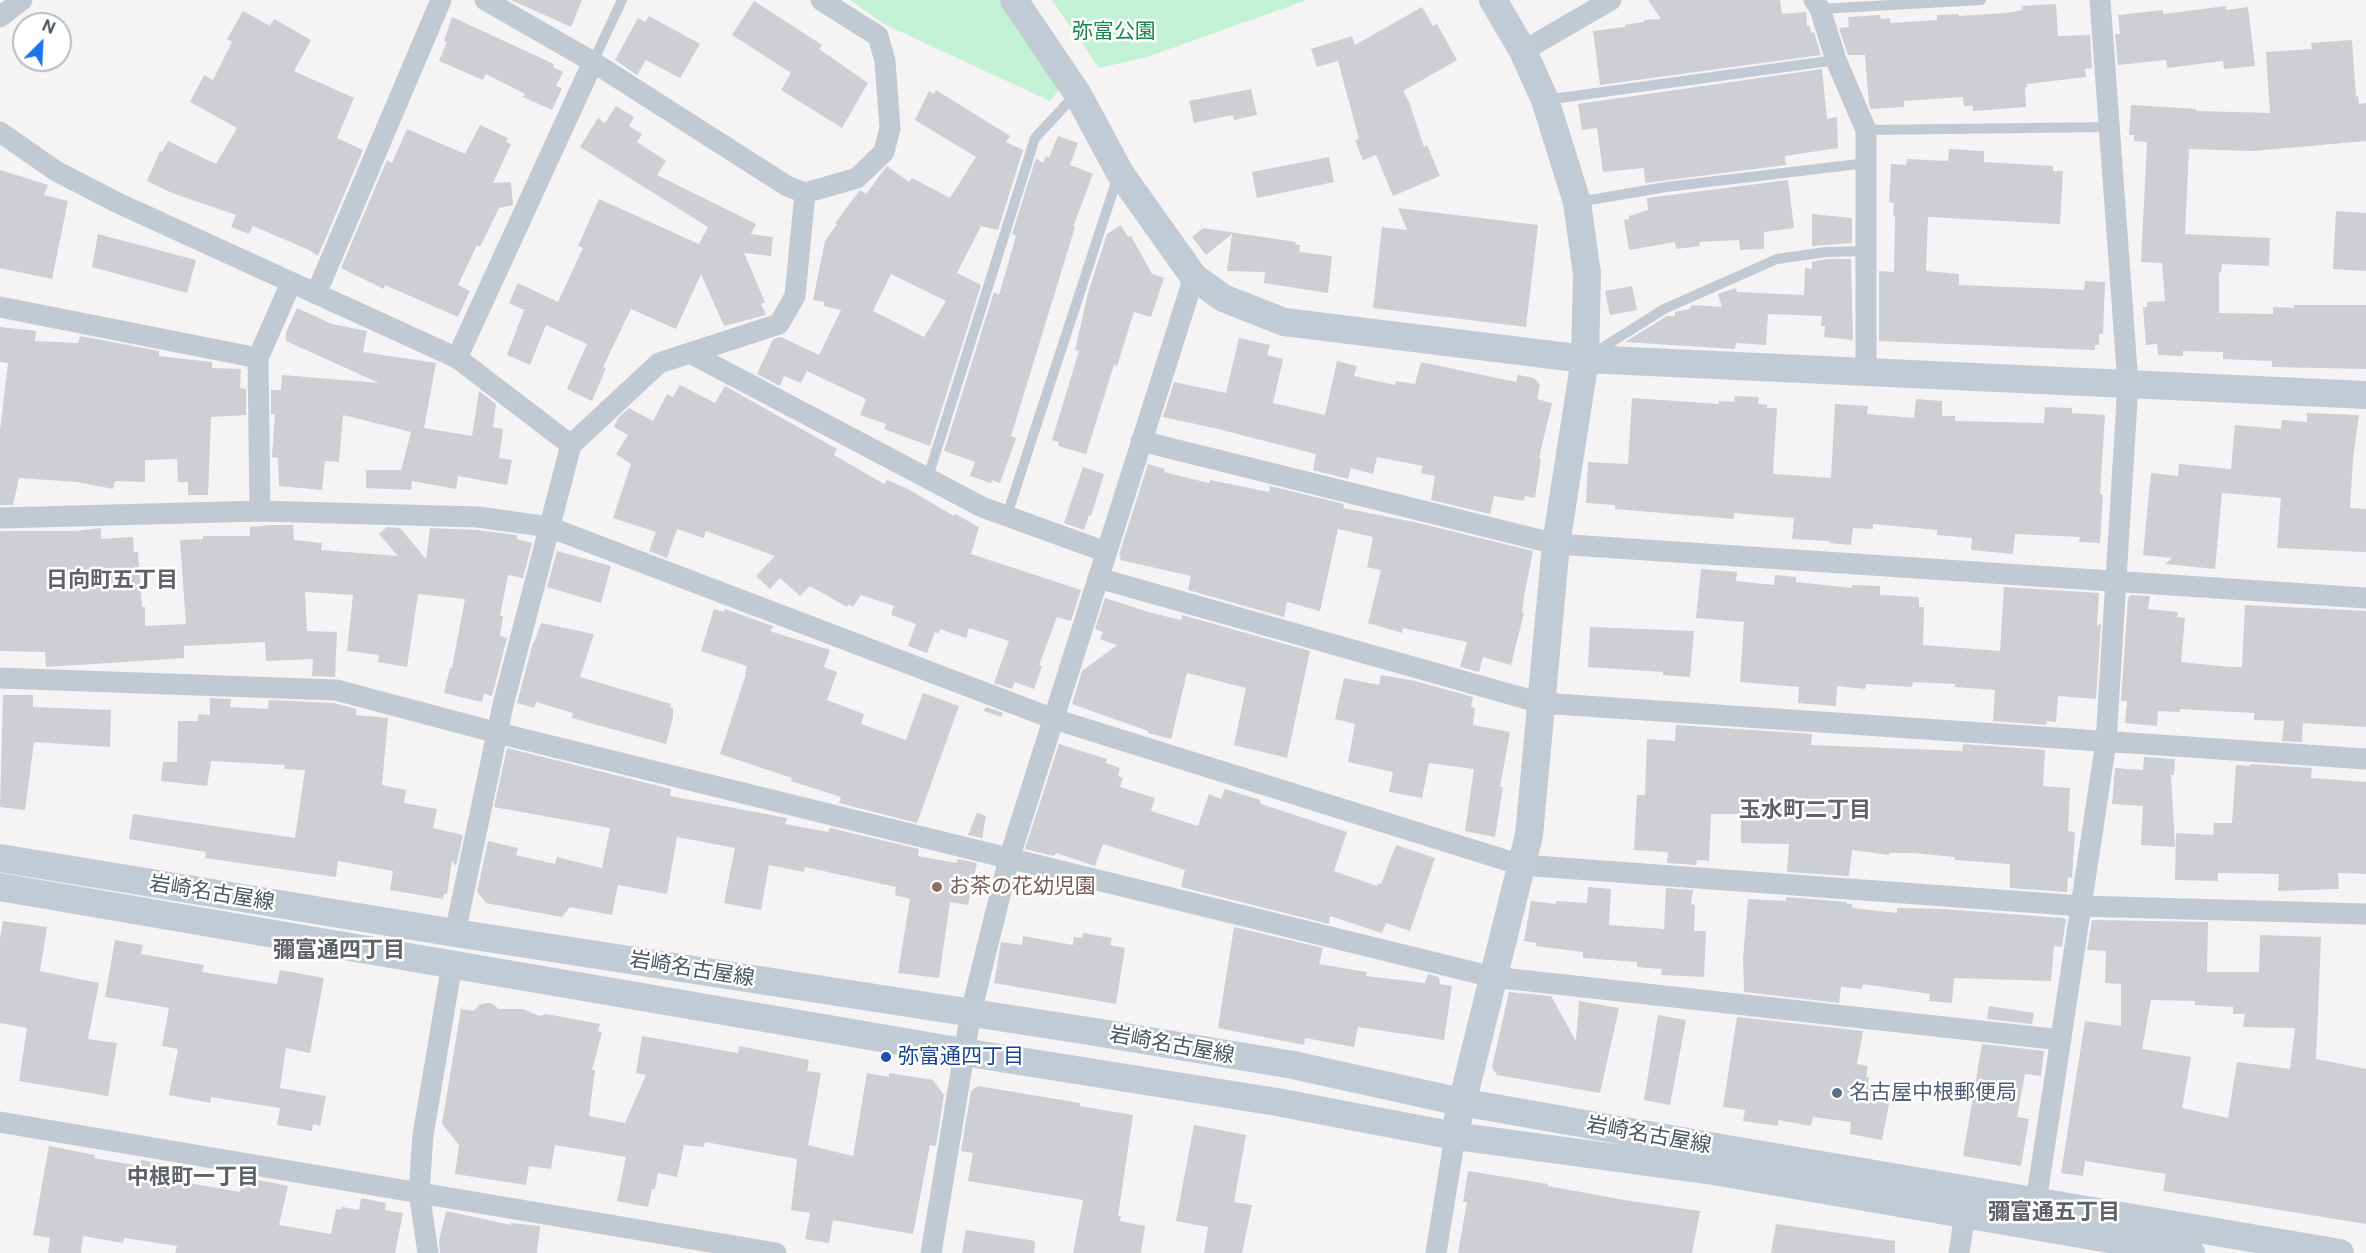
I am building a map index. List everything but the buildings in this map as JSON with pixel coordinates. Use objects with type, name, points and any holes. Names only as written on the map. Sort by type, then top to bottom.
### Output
[{"type":"main road","points":[[1014,0],[1077,93],[1119,173],[1194,277],[1224,298],[1284,322],[1585,359],[2366,395]]},
{"type":"main road","points":[[1455,1136],[1461,1102],[1529,835],[1556,544],[1585,359],[1587,274],[1577,202],[1545,100],[1523,51],[1493,0]]},
{"type":"main road","name":"岩崎名古屋線","points":[[0,858],[455,933],[971,1012],[1293,1065],[1461,1102],[2340,1253]]},
{"type":"main road","name":"岩崎名古屋線","points":[[0,887],[963,1052],[1277,1102],[1455,1136],[1713,1171],[2191,1253]]},
{"type":"street","points":[[0,17],[22,0]]},
{"type":"street","points":[[316,294],[441,0]]},
{"type":"street","points":[[485,0],[593,62],[787,186],[806,193],[857,178],[884,152],[890,128],[885,61],[878,36],[821,0]]},
{"type":"street","points":[[1523,51],[1611,0]]},
{"type":"street","points":[[2036,1202],[2106,742],[2128,384],[2100,0]]},
{"type":"street","points":[[1817,4],[1836,60],[1866,130],[1866,372]]},
{"type":"street","points":[[457,358],[593,62]]},
{"type":"street","points":[[0,132],[56,171],[87,187],[457,358],[571,445]]},
{"type":"street","points":[[455,933],[498,733],[571,445],[659,363],[779,324],[795,296],[806,193]]},
{"type":"street","points":[[931,1253],[963,1052],[1009,859],[1194,277]]},
{"type":"street","points":[[260,512],[258,358],[291,283]]},
{"type":"street","points":[[0,307],[258,358]]},
{"type":"street","points":[[690,353],[982,507],[1106,552]]},
{"type":"street","points":[[1141,441],[1556,544],[2366,598]]},
{"type":"street","points":[[0,518],[260,512],[478,517],[549,527],[1054,719],[1521,865],[2081,906],[2366,914]]},
{"type":"street","points":[[1098,578],[1541,703],[2366,759]]},
{"type":"street","points":[[0,678],[336,690],[498,733],[1492,977],[2061,1040]]},
{"type":"street","points":[[428,1253],[419,1192],[423,1135],[452,964]]},
{"type":"street","points":[[0,1122],[776,1253]]},
{"type":"street","points":[[1436,1253],[1455,1136]]},
{"type":"street","points":[[1959,1253],[1965,1214]]},
{"type":"lane","points":[[593,62],[622,0]]},
{"type":"lane","points":[[1817,4],[1981,0]]},
{"type":"lane","points":[[1545,100],[1836,60]]},
{"type":"lane","points":[[928,477],[1035,138],[1077,93]]},
{"type":"lane","points":[[1866,130],[2110,127]]},
{"type":"lane","points":[[1577,202],[1665,187],[1867,164]]},
{"type":"lane","points":[[1006,515],[1119,173]]},
{"type":"lane","points":[[1585,359],[1664,309],[1777,259],[1826,252],[1867,251]]},
{"type":"green space","points":[[850,0],[1001,0],[1064,84],[1050,101],[884,24]]},
{"type":"green space","name":"弥富公園","points":[[1052,0],[1307,0],[1147,57],[1099,68]]},
{"type":"place","name":"お茶の花幼児園","points":[[937,887]]},
{"type":"place","name":"弥富通四丁目","points":[[886,1057]]},
{"type":"place","name":"名古屋中根郵便局","points":[[1837,1093]]},
{"type":"district","name":"日向町五丁目","points":[[112,580]]},
{"type":"district","name":"玉水町二丁目","points":[[1805,810]]},
{"type":"district","name":"彌富通四丁目","points":[[339,950]]},
{"type":"district","name":"中根町一丁目","points":[[193,1177]]},
{"type":"district","name":"彌富通五丁目","points":[[2054,1212]]}]
